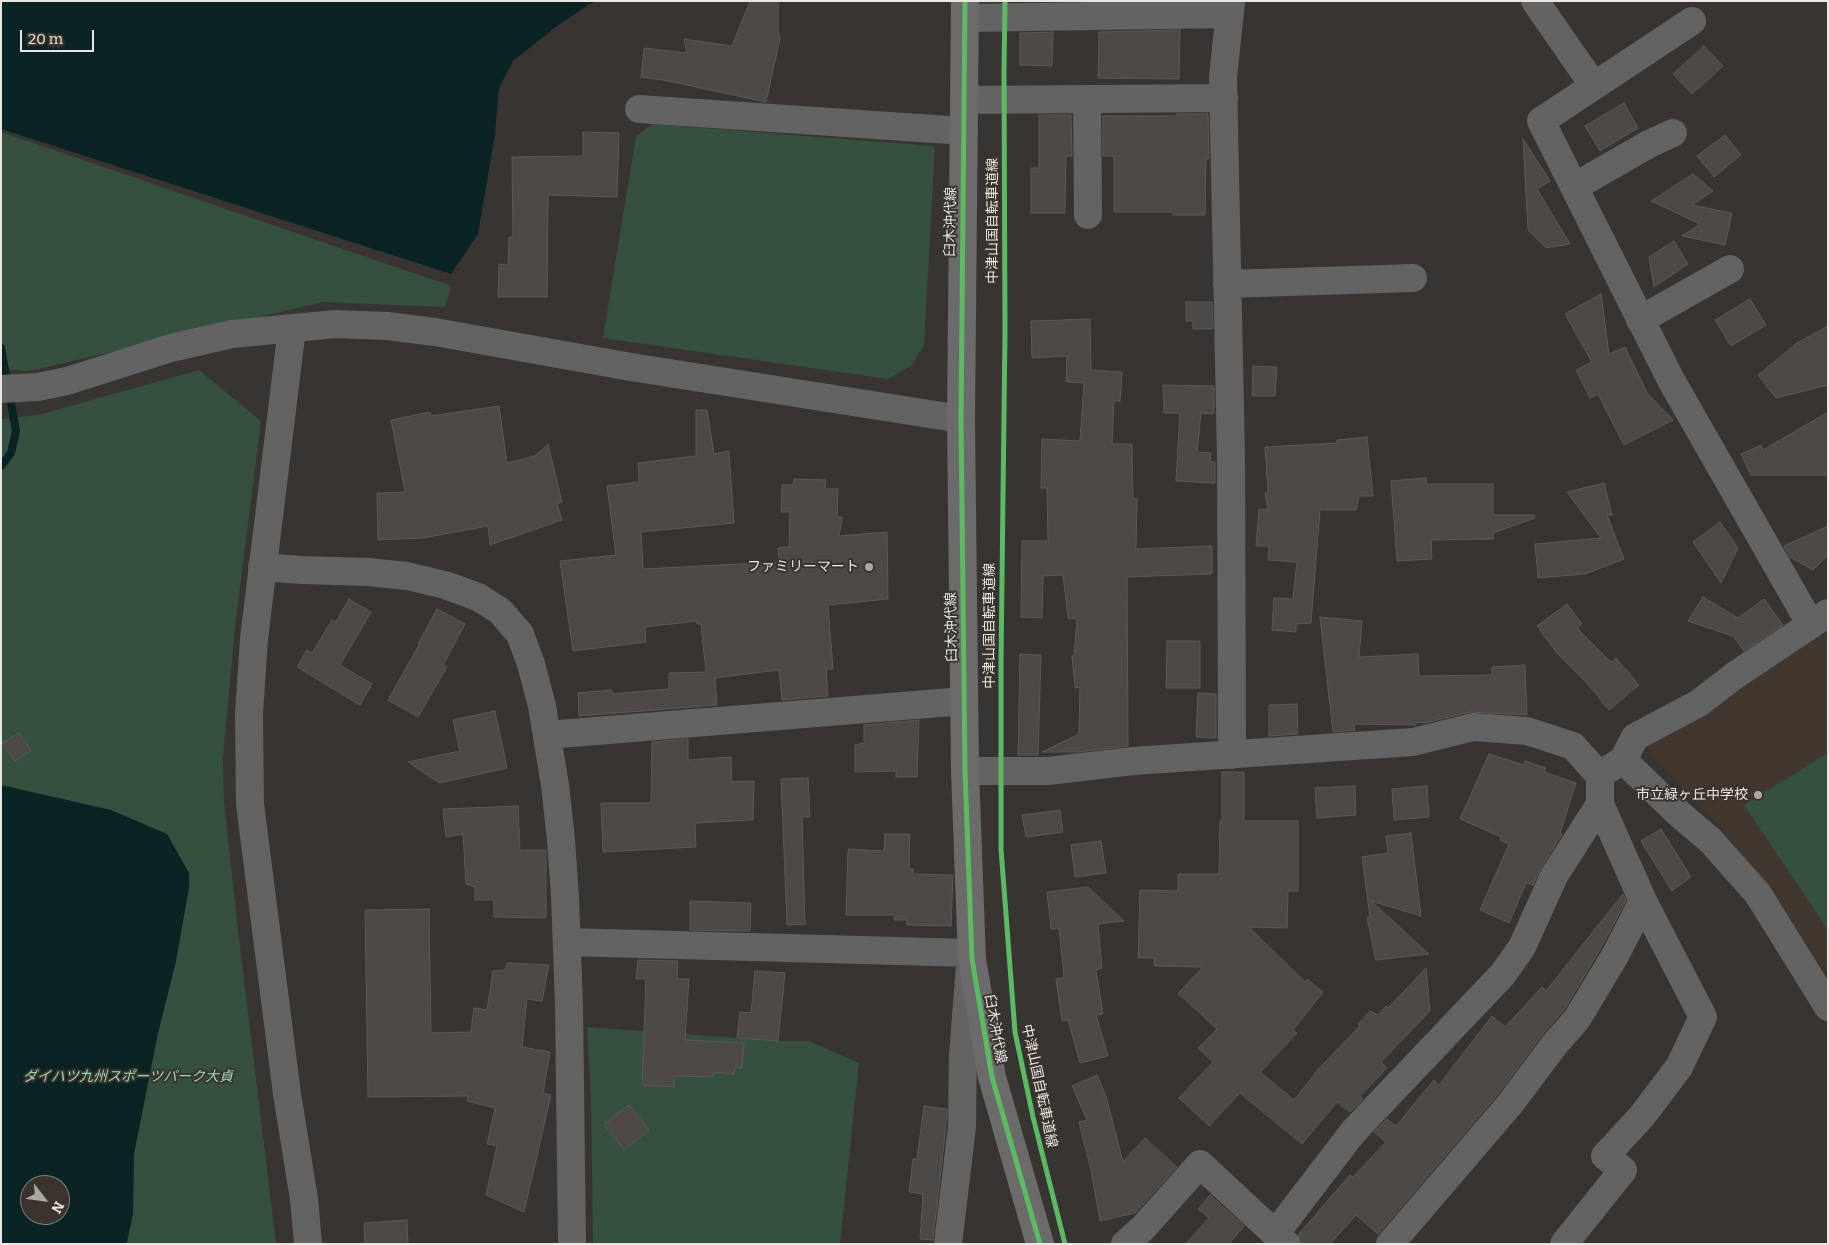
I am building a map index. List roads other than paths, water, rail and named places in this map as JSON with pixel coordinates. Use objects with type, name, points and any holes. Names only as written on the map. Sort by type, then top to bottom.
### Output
[{"type":"main road","name":"臼木沖代線","points":[[965,10],[961,419],[965,771],[971,952],[992,1077],[1040,1244]]},
{"type":"street","points":[[1535,1],[1594,86]]},
{"type":"street","points":[[965,10],[1230,8],[1223,77],[1231,467],[1232,754]]},
{"type":"street","points":[[1600,776],[1623,760],[1635,737],[1699,703],[1734,676],[1819,619],[1671,380],[1541,121],[1692,21]]},
{"type":"street","points":[[964,100],[1224,98]]},
{"type":"street","points":[[1087,99],[1088,215]]},
{"type":"street","points":[[638,109],[964,131]]},
{"type":"street","points":[[1574,187],[1649,144],[1673,133]]},
{"type":"street","points":[[1640,320],[1730,269]]},
{"type":"street","points":[[1227,284],[1413,278]]},
{"type":"street","points":[[1,389],[38,387],[67,381],[171,348],[232,334],[335,324],[406,328],[631,367],[961,419]]},
{"type":"street","points":[[292,328],[254,639],[249,714],[250,804],[287,1094],[304,1199],[308,1244]]},
{"type":"street","points":[[262,567],[368,572],[407,576],[445,585],[478,596],[500,611],[520,634],[531,664],[547,735],[556,785],[561,840],[567,942],[572,1244]]},
{"type":"street","points":[[547,735],[964,701]]},
{"type":"street","points":[[965,771],[1048,771],[1133,761],[1413,742],[1473,727],[1526,731],[1573,746],[1600,776],[1600,804],[1643,901],[1703,1018],[1679,1067],[1642,1116],[1605,1156],[1623,1170],[1564,1244]]},
{"type":"street","points":[[1623,760],[1711,841],[1758,894],[1828,1007]]},
{"type":"street","points":[[1125,1244],[1200,1164],[1281,1239],[1353,1132],[1503,974],[1522,947],[1554,876],[1600,804]]},
{"type":"street","points":[[1390,1244],[1510,1104],[1555,1044],[1577,1020],[1616,954],[1643,901]]},
{"type":"street","points":[[567,942],[971,952],[963,1054],[962,1127],[948,1244]]},
{"type":"water","points":[[1,1],[597,1],[553,29],[513,61],[499,88],[495,134],[478,234],[451,274],[1,129]]},
{"type":"water","points":[[1,785],[111,810],[167,834],[189,873],[189,888],[176,961],[158,1033],[134,1154],[133,1214],[125,1244],[1,1244]]},
{"type":"waterway","points":[[1,348],[16,431],[11,453],[1,466]]},
{"type":"place","name":"ファミリーマート","points":[[869,567]]},
{"type":"place","name":"市立緑ヶ丘中学校","points":[[1758,795]]},
{"type":"park label","name":"ダイハツ九州スポーツパーク大貞","points":[[128,1077]]}]
